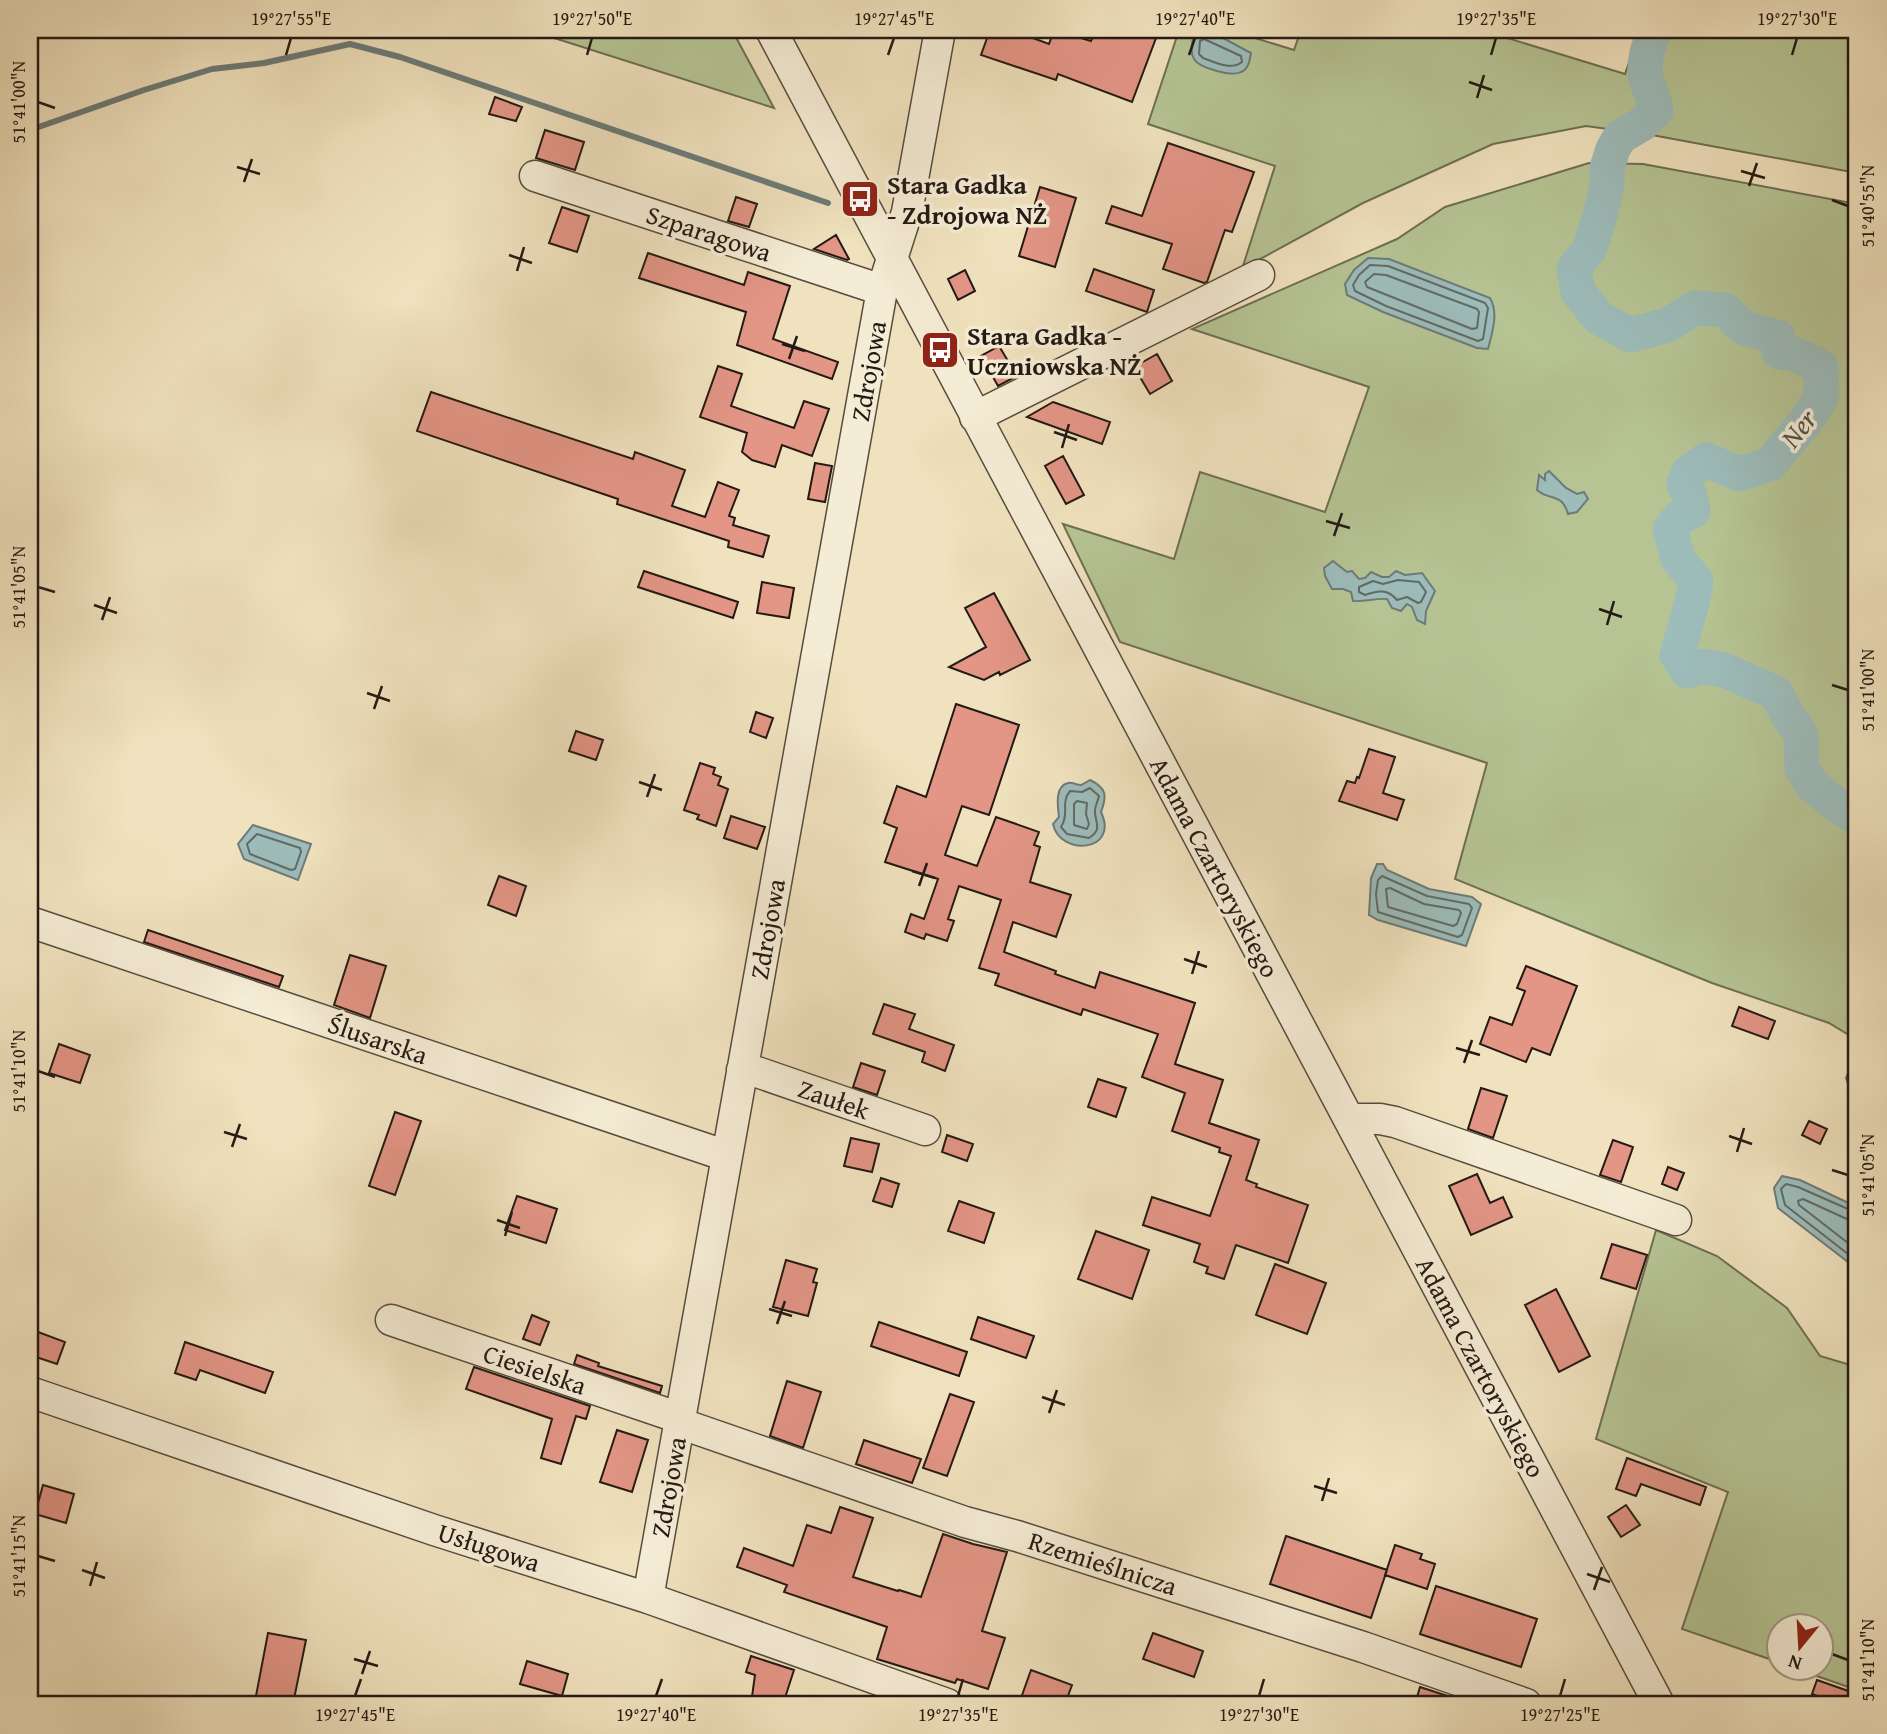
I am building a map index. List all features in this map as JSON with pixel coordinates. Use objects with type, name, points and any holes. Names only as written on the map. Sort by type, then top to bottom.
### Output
[{"type":"street","name":"Adama Czartoryskiego","points":[[771,30],[1659,1704]]},
{"type":"street","name":"Zdrojowa","points":[[648,1598],[882,290],[906,212],[940,30]]},
{"type":"street","name":"Szparagowa","points":[[535,176],[882,290]]},
{"type":"street","points":[[975,417],[1259,275]]},
{"type":"street","name":"Ślusarska","points":[[30,922],[727,1156]]},
{"type":"street","name":"Zaułek","points":[[742,1070],[757,1072],[925,1130]]},
{"type":"street","points":[[1350,1119],[1395,1122],[1676,1220]]},
{"type":"street","name":"Ciesielska","points":[[391,1320],[679,1421]]},
{"type":"street","name":"Usługowa","points":[[30,1392],[434,1530],[648,1598],[947,1704]]},
{"type":"street","name":"Rzemieślnicza","points":[[679,1421],[965,1521],[1363,1647],[1526,1704]]},
{"type":"green space","points":[[529,30],[732,30],[774,108]]},
{"type":"green space","points":[[1179,30],[1229,30],[1294,50],[1301,30],[1481,30],[1625,74],[1640,30],[1857,30],[1857,173],[1652,135],[1586,126],[1493,144],[1363,203],[1242,269],[1275,166],[1148,124]]},
{"type":"green space","points":[[1589,163],[1643,164],[1857,204],[1857,1040],[1829,1023],[1712,983],[1455,879],[1487,763],[1120,642],[1063,524],[1174,559],[1200,472],[1325,512],[1369,387],[1192,329],[1397,239],[1445,207]]},
{"type":"green space","points":[[1857,1051],[1857,1108],[1846,1078]]},
{"type":"green space","points":[[1656,1230],[1717,1256],[1787,1308],[1820,1356],[1857,1367],[1857,1690],[1834,1682],[1834,1612],[1764,1612],[1764,1657],[1682,1629],[1728,1492],[1596,1439]]},
{"type":"water","points":[[1200,32],[1223,38],[1251,53],[1246,69],[1237,73],[1223,72],[1197,62],[1193,57],[1192,45],[1193,37]]},
{"type":"water","points":[[1368,258],[1389,259],[1490,298],[1494,317],[1488,349],[1477,348],[1383,312],[1347,295],[1345,284],[1354,270]]},
{"type":"water","points":[[1549,471],[1566,488],[1577,494],[1584,492],[1588,499],[1577,512],[1568,514],[1559,500],[1537,490],[1539,475],[1545,480],[1545,474]]},
{"type":"water","points":[[1333,561],[1347,572],[1352,571],[1359,579],[1365,578],[1371,572],[1382,577],[1389,577],[1396,571],[1405,575],[1422,573],[1435,591],[1426,611],[1425,624],[1417,620],[1412,607],[1407,604],[1401,611],[1392,608],[1387,599],[1353,601],[1351,592],[1332,589],[1324,568]]},
{"type":"water","points":[[1090,780],[1103,789],[1101,812],[1105,825],[1096,842],[1076,845],[1066,842],[1058,835],[1053,824],[1059,817],[1059,793],[1068,783],[1081,785]]},
{"type":"water","points":[[253,825],[311,844],[298,880],[244,859],[238,844]]},
{"type":"water","points":[[1377,864],[1383,864],[1387,870],[1429,889],[1472,897],[1481,904],[1466,946],[1369,915],[1371,878]]},
{"type":"water","points":[[1782,1176],[1800,1180],[1857,1207],[1857,1269],[1778,1208],[1774,1188]]},
{"type":"building","points":[[990,30],[1011,30],[1049,44],[1054,30],[1091,41],[1095,30],[1159,30],[1132,102],[1058,74],[1056,80],[981,55]]},
{"type":"building","points":[[495,97],[522,107],[516,121],[489,114]]},
{"type":"building","points":[[545,130],[584,142],[575,170],[536,158]]},
{"type":"building","points":[[1168,143],[1254,172],[1232,232],[1225,230],[1207,282],[1204,283],[1163,269],[1172,244],[1106,223],[1112,206],[1142,216]]},
{"type":"building","points":[[1040,187],[1076,198],[1055,267],[1019,256]]},
{"type":"building","points":[[736,197],[757,204],[749,227],[728,221]]},
{"type":"building","points":[[562,207],[589,216],[577,252],[549,243]]},
{"type":"building","points":[[836,235],[849,259],[847,260],[814,249]]},
{"type":"building","points":[[648,253],[744,285],[748,272],[790,286],[773,339],[838,362],[832,379],[737,345],[746,312],[639,278]]},
{"type":"building","points":[[1094,269],[1154,290],[1147,312],[1086,291]]},
{"type":"building","points":[[965,270],[975,291],[958,300],[948,279]]},
{"type":"building","points":[[999,346],[1017,376],[998,386],[981,356]]},
{"type":"building","points":[[1157,354],[1172,381],[1150,394],[1134,367]]},
{"type":"building","points":[[718,366],[742,374],[731,406],[794,428],[804,401],[829,409],[812,456],[782,445],[775,467],[752,460],[742,452],[747,433],[700,417]]},
{"type":"building","points":[[431,392],[633,459],[635,452],[685,470],[672,506],[705,517],[718,482],[739,490],[729,516],[735,518],[733,525],[769,536],[763,557],[728,547],[729,541],[617,504],[618,499],[417,431]]},
{"type":"building","points":[[1053,402],[1110,422],[1102,444],[1027,417]]},
{"type":"building","points":[[1063,456],[1084,495],[1066,504],[1045,466]]},
{"type":"building","points":[[815,463],[832,466],[825,502],[808,499]]},
{"type":"building","points":[[644,571],[738,602],[733,618],[638,587]]},
{"type":"building","points":[[762,582],[794,588],[789,618],[757,613]]},
{"type":"building","points":[[994,593],[1030,660],[984,680],[949,667],[986,647],[965,608]]},
{"type":"building","points":[[956,704],[1019,725],[989,815],[962,806],[945,855],[977,866],[996,817],[1039,832],[1034,845],[1040,847],[1030,882],[1071,895],[1056,937],[1013,922],[1004,952],[1095,988],[1100,972],[1195,1003],[1175,1064],[1223,1080],[1209,1123],[1259,1140],[1246,1180],[1257,1184],[1256,1187],[1308,1205],[1288,1263],[1236,1245],[1224,1279],[1206,1273],[1208,1267],[1194,1262],[1200,1244],[1143,1225],[1152,1197],[1210,1216],[1231,1156],[1219,1152],[1220,1148],[1172,1131],[1185,1093],[1142,1077],[1158,1034],[1083,1009],[1081,1015],[995,985],[999,974],[979,968],[1001,900],[959,886],[948,919],[954,921],[947,941],[926,934],[924,939],[905,932],[911,914],[924,919],[938,879],[885,862],[897,828],[884,823],[897,786],[926,797]]},
{"type":"building","points":[[756,712],[773,718],[766,738],[750,732]]},
{"type":"building","points":[[576,731],[603,740],[596,760],[569,751]]},
{"type":"building","points":[[1369,749],[1395,757],[1383,793],[1404,800],[1397,820],[1339,801],[1347,781],[1355,783],[1357,777],[1359,778]]},
{"type":"building","points":[[700,763],[715,768],[713,774],[721,777],[718,785],[728,789],[716,826],[697,819],[699,815],[684,810]]},
{"type":"building","points":[[731,816],[765,827],[757,849],[724,838]]},
{"type":"building","points":[[499,876],[526,886],[516,916],[488,905]]},
{"type":"building","points":[[148,930],[283,976],[279,987],[144,942]]},
{"type":"building","points":[[350,955],[386,966],[370,1018],[334,1005]]},
{"type":"building","points":[[1526,966],[1577,986],[1550,1055],[1532,1048],[1526,1062],[1480,1044],[1490,1017],[1512,1025],[1525,991],[1517,988]]},
{"type":"building","points":[[884,1004],[915,1014],[909,1029],[954,1045],[945,1071],[922,1062],[925,1052],[873,1034]]},
{"type":"building","points":[[1739,1007],[1775,1021],[1768,1039],[1732,1026]]},
{"type":"building","points":[[59,1044],[90,1055],[80,1083],[49,1073]]},
{"type":"building","points":[[861,1063],[885,1071],[877,1095],[853,1087]]},
{"type":"building","points":[[1098,1079],[1126,1088],[1116,1117],[1088,1107]]},
{"type":"building","points":[[1481,1088],[1507,1096],[1493,1138],[1468,1129]]},
{"type":"building","points":[[395,1112],[421,1121],[395,1195],[369,1186]]},
{"type":"building","points":[[1809,1121],[1827,1129],[1820,1144],[1802,1135]]},
{"type":"building","points":[[947,1135],[973,1144],[967,1161],[942,1152]]},
{"type":"building","points":[[851,1138],[879,1144],[872,1172],[844,1166]]},
{"type":"building","points":[[1613,1140],[1633,1147],[1621,1182],[1600,1175]]},
{"type":"building","points":[[1668,1167],[1684,1173],[1677,1190],[1662,1184]]},
{"type":"building","points":[[1477,1174],[1490,1203],[1503,1197],[1512,1217],[1471,1235],[1449,1186]]},
{"type":"building","points":[[881,1178],[899,1184],[892,1207],[873,1201]]},
{"type":"building","points":[[517,1196],[557,1209],[546,1243],[505,1230]]},
{"type":"building","points":[[959,1201],[994,1213],[984,1243],[948,1231]]},
{"type":"building","points":[[1096,1231],[1149,1250],[1132,1299],[1078,1279]]},
{"type":"building","points":[[1612,1244],[1647,1255],[1636,1289],[1601,1278]]},
{"type":"building","points":[[786,1260],[817,1269],[813,1282],[817,1283],[808,1316],[773,1307]]},
{"type":"building","points":[[1275,1264],[1326,1283],[1307,1334],[1256,1315]]},
{"type":"building","points":[[1556,1289],[1590,1356],[1559,1372],[1525,1305]]},
{"type":"building","points":[[532,1315],[549,1322],[540,1345],[523,1339]]},
{"type":"building","points":[[978,1317],[1034,1336],[1026,1358],[971,1339]]},
{"type":"building","points":[[879,1322],[967,1352],[959,1376],[871,1346]]},
{"type":"building","points":[[30,1329],[65,1342],[57,1364],[30,1355]]},
{"type":"building","points":[[185,1342],[273,1372],[265,1393],[200,1370],[196,1380],[175,1373]]},
{"type":"building","points":[[577,1355],[599,1363],[598,1366],[662,1386],[660,1393],[574,1364]]},
{"type":"building","points":[[474,1367],[590,1406],[586,1419],[576,1416],[561,1464],[541,1458],[552,1419],[466,1389]]},
{"type":"building","points":[[787,1381],[821,1392],[803,1448],[770,1436]]},
{"type":"building","points":[[950,1394],[974,1402],[947,1476],[923,1468]]},
{"type":"building","points":[[617,1430],[648,1440],[632,1492],[600,1482]]},
{"type":"building","points":[[864,1440],[921,1459],[912,1483],[856,1464]]},
{"type":"building","points":[[1627,1458],[1706,1487],[1700,1505],[1641,1484],[1636,1496],[1616,1489]]},
{"type":"building","points":[[43,1485],[74,1494],[66,1523],[35,1514]]},
{"type":"building","points":[[1626,1505],[1640,1525],[1621,1537],[1608,1517]]},
{"type":"building","points":[[840,1507],[873,1518],[853,1577],[898,1591],[921,1597],[943,1534],[1007,1552],[982,1631],[1005,1638],[988,1689],[957,1679],[955,1683],[877,1659],[887,1627],[784,1592],[787,1585],[737,1567],[744,1548],[793,1566],[807,1525],[831,1533]]},
{"type":"building","points":[[1286,1536],[1387,1570],[1371,1618],[1270,1584]]},
{"type":"building","points":[[1395,1545],[1422,1554],[1420,1559],[1435,1564],[1427,1589],[1385,1575]]},
{"type":"building","points":[[1436,1586],[1537,1619],[1521,1667],[1420,1634]]},
{"type":"building","points":[[268,1633],[306,1640],[293,1704],[255,1701]]},
{"type":"building","points":[[1153,1633],[1203,1651],[1194,1677],[1143,1659]]},
{"type":"building","points":[[751,1656],[794,1670],[783,1704],[751,1704],[755,1675],[746,1672]]},
{"type":"building","points":[[527,1661],[568,1674],[562,1696],[520,1684]]},
{"type":"building","points":[[1031,1670],[1072,1685],[1065,1704],[1039,1704],[1021,1698]]},
{"type":"building","points":[[1816,1682],[1823,1682],[1857,1694],[1857,1704],[1821,1704],[1823,1698],[1812,1694]]},
{"type":"building","points":[[1420,1687],[1463,1701],[1463,1704],[1415,1704]]},
{"type":"waterway","name":"Ner","points":[[1655,30],[1646,55],[1645,76],[1656,110],[1642,124],[1620,137],[1613,149],[1607,168],[1607,185],[1601,212],[1590,248],[1574,269],[1578,292],[1599,318],[1630,335],[1668,325],[1695,308],[1725,310],[1744,328],[1778,337],[1779,352],[1795,354],[1821,367],[1821,398],[1770,464],[1740,474],[1706,460],[1689,472],[1684,484],[1693,511],[1679,518],[1670,529],[1678,559],[1696,581],[1677,655],[1687,671],[1703,666],[1724,670],[1776,693],[1801,734],[1802,768],[1812,785],[1857,818]]},
{"type":"waterway","points":[[30,130],[212,69],[264,63],[350,44],[400,57],[828,203]]},
{"type":"place","name":"Stara Gadka - Zdrojowa NŻ","points":[[860,199]]},
{"type":"place","name":"Stara Gadka - Uczniowska NŻ","points":[[940,350]]}]
